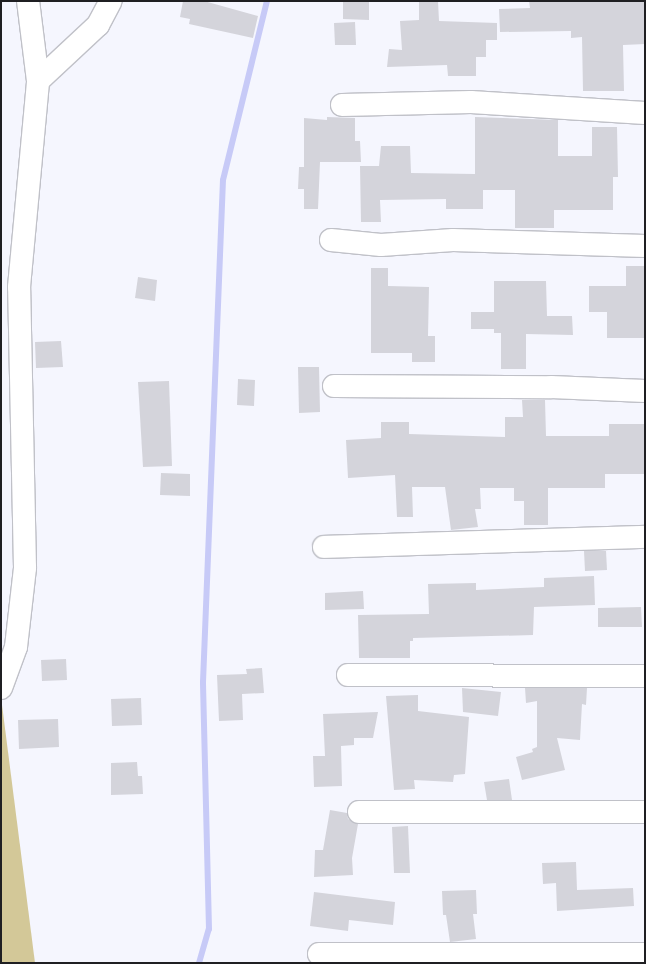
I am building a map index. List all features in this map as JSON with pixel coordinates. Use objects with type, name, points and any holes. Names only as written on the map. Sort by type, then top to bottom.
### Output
[{"type":"street","points":[[1,688],[16,647],[25,568],[19,288],[38,81],[28,1]]},
{"type":"street","points":[[38,81],[98,25],[111,1]]},
{"type":"street","points":[[342,105],[471,102],[645,113]]},
{"type":"street","points":[[331,240],[381,245],[452,240],[645,246]]},
{"type":"street","points":[[334,386],[551,387],[645,391]]},
{"type":"street","points":[[324,546],[645,537]]},
{"type":"street","points":[[348,675],[645,676]]},
{"type":"street","points":[[359,812],[645,812]]},
{"type":"street","points":[[319,954],[645,954]]},
{"type":"shaded area","points":[[1,697],[35,963],[1,963]]},
{"type":"building","points":[[183,1],[204,1],[258,16],[253,38],[189,24],[190,19],[180,17]]},
{"type":"building","points":[[343,1],[369,1],[369,20],[343,19]]},
{"type":"building","points":[[419,1],[438,1],[439,21],[497,23],[497,40],[486,40],[486,57],[476,57],[476,76],[448,76],[447,65],[387,67],[389,49],[402,50],[400,21],[419,20]]},
{"type":"building","points":[[529,1],[645,1],[645,44],[623,45],[624,91],[583,91],[582,37],[571,38],[571,31],[500,32],[499,9],[530,8]]},
{"type":"building","points":[[355,22],[356,45],[335,45],[334,23]]},
{"type":"building","points":[[327,117],[355,118],[355,141],[360,141],[361,162],[320,162],[318,209],[304,209],[304,189],[298,189],[299,167],[304,167],[304,118],[327,120]]},
{"type":"building","points":[[475,117],[558,120],[558,156],[592,156],[592,127],[617,127],[618,177],[613,177],[613,210],[554,210],[554,228],[515,228],[515,190],[483,190],[483,209],[446,209],[446,199],[380,200],[381,222],[361,222],[360,166],[379,166],[381,146],[410,146],[411,173],[475,174]]},
{"type":"building","points":[[626,266],[645,266],[645,338],[607,338],[607,312],[589,312],[589,286],[626,286]]},
{"type":"building","points":[[371,268],[388,268],[388,286],[429,287],[428,336],[435,336],[435,362],[412,362],[412,353],[371,353]]},
{"type":"building","points":[[138,277],[157,280],[155,301],[135,298]]},
{"type":"building","points":[[494,281],[546,281],[547,316],[572,316],[573,335],[526,334],[526,369],[501,369],[501,333],[494,333],[494,329],[471,329],[471,312],[494,312]]},
{"type":"building","points":[[61,341],[63,367],[36,368],[35,342]]},
{"type":"building","points":[[298,367],[319,367],[320,412],[299,413]]},
{"type":"building","points":[[238,379],[255,380],[254,406],[237,405]]},
{"type":"building","points":[[169,381],[172,466],[143,467],[138,382]]},
{"type":"building","points":[[522,400],[545,400],[546,436],[609,436],[609,424],[645,424],[645,474],[605,474],[605,488],[548,488],[548,525],[524,525],[524,501],[514,501],[514,488],[480,488],[481,509],[475,509],[478,527],[451,530],[445,487],[412,487],[413,517],[397,517],[395,475],[348,478],[346,440],[381,438],[381,422],[409,422],[409,434],[505,437],[505,417],[523,417]]},
{"type":"building","points":[[161,473],[190,474],[190,496],[160,495]]},
{"type":"building","points":[[584,551],[606,551],[607,570],[585,571]]},
{"type":"building","points":[[594,576],[595,605],[534,607],[533,635],[413,638],[413,641],[410,641],[410,658],[359,658],[358,615],[429,614],[428,584],[476,583],[476,590],[544,587],[544,578]]},
{"type":"building","points":[[363,591],[364,609],[325,610],[325,593]]},
{"type":"building","points":[[641,607],[642,627],[598,627],[598,608]]},
{"type":"building","points":[[66,659],[67,680],[42,681],[41,660]]},
{"type":"building","points":[[262,668],[264,693],[242,694],[243,720],[219,721],[217,675],[247,674],[246,669]]},
{"type":"building","points":[[462,688],[501,692],[498,716],[463,712]]},
{"type":"building","points":[[525,688],[587,688],[586,705],[582,704],[580,740],[557,738],[565,770],[522,780],[516,757],[533,752],[532,749],[537,747],[537,701],[526,703]]},
{"type":"building","points":[[418,695],[418,711],[469,717],[465,774],[454,775],[453,782],[414,780],[415,789],[394,790],[386,696]]},
{"type":"building","points":[[141,698],[142,725],[112,726],[111,699]]},
{"type":"building","points":[[378,712],[373,738],[354,738],[354,745],[341,746],[342,786],[314,787],[313,756],[325,756],[323,714]]},
{"type":"building","points":[[58,719],[59,747],[19,749],[18,720]]},
{"type":"building","points":[[137,762],[138,776],[142,776],[143,794],[111,795],[111,763]]},
{"type":"building","points":[[509,779],[512,800],[487,800],[484,782]]},
{"type":"building","points":[[330,810],[347,813],[348,819],[358,824],[352,858],[353,875],[314,877],[315,850],[323,850]]},
{"type":"building","points":[[408,826],[410,873],[394,873],[392,827]]},
{"type":"building","points":[[576,862],[577,890],[633,888],[634,906],[557,911],[556,883],[543,884],[542,863]]},
{"type":"building","points":[[476,890],[477,914],[473,914],[476,939],[450,942],[446,915],[443,915],[442,891]]},
{"type":"building","points":[[314,892],[395,902],[393,925],[349,920],[348,931],[310,926]]},
{"type":"waterway","points":[[199,963],[209,929],[203,682],[223,180],[267,1]]}]
